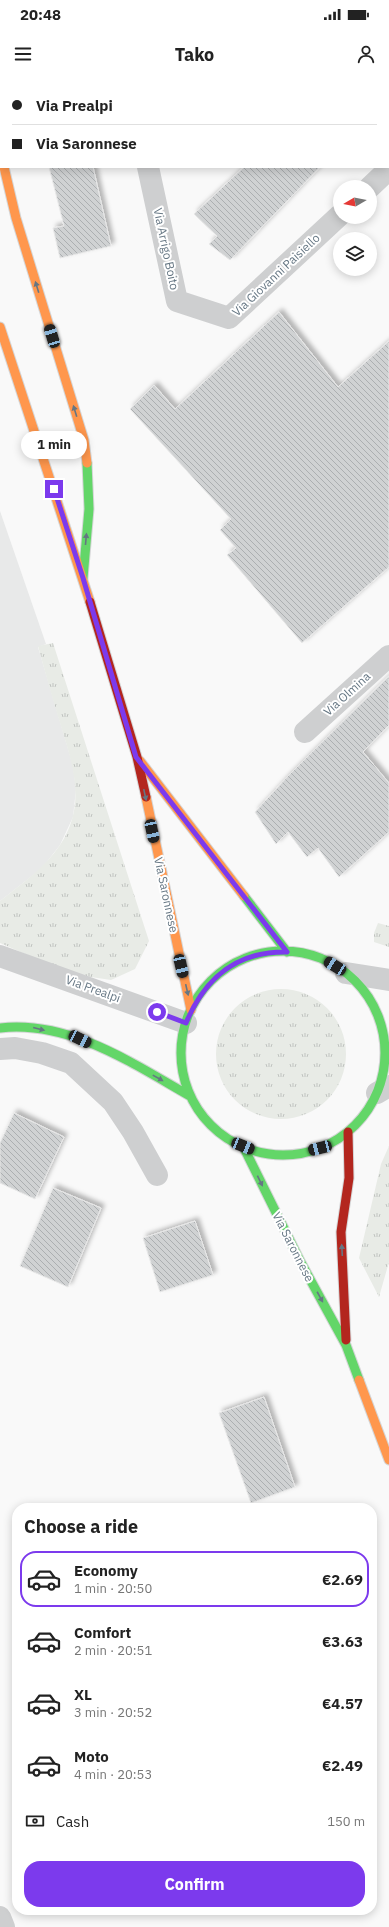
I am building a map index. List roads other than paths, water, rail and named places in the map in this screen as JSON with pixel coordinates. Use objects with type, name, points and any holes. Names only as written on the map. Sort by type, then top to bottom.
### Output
[{"type":"main road","points":[[4,168],[16,218],[84,440],[89,474],[89,509],[83,578]]},
{"type":"main road","name":"Via Saronnese","points":[[0,327],[83,578],[136,757],[188,1016]]},
{"type":"main road","name":"Via Saronnese","points":[[136,757],[287,952]]},
{"type":"main road","name":"Via Saronnese","points":[[273,952],[299,952],[324,960],[346,973],[368,998],[382,1028],[385,1060],[383,1089],[365,1114],[348,1132],[320,1148],[289,1156],[258,1153],[218,1132],[202,1115],[190,1096],[182,1068],[182,1040],[188,1016],[198,997],[218,974],[231,966],[244,959],[273,952]]},
{"type":"main road","points":[[0,1028],[30,1026],[80,1039],[134,1065],[190,1096]]},
{"type":"main road","name":"Via Saronnese","points":[[346,1345],[341,1232],[349,1178],[348,1132]]},
{"type":"main road","name":"Via Saronnese","points":[[243,1146],[300,1261],[346,1345],[389,1460]]},
{"type":"street","name":"Via Arrigo Boito","points":[[148,168],[177,301],[229,318]]},
{"type":"street","points":[[377,180],[389,169]]},
{"type":"street","name":"Via Giovanni Paisiello","points":[[229,318],[333,221]]},
{"type":"street","name":"Via Olmina","points":[[305,732],[389,656]]},
{"type":"street","name":"Via Prealpi","points":[[0,956],[188,1016]]},
{"type":"street","points":[[346,973],[389,980]]},
{"type":"street","points":[[0,1049],[15,1048],[42,1053],[71,1063],[113,1102],[133,1132],[157,1175]]},
{"type":"street","points":[[0,1917],[4,1927]]}]
